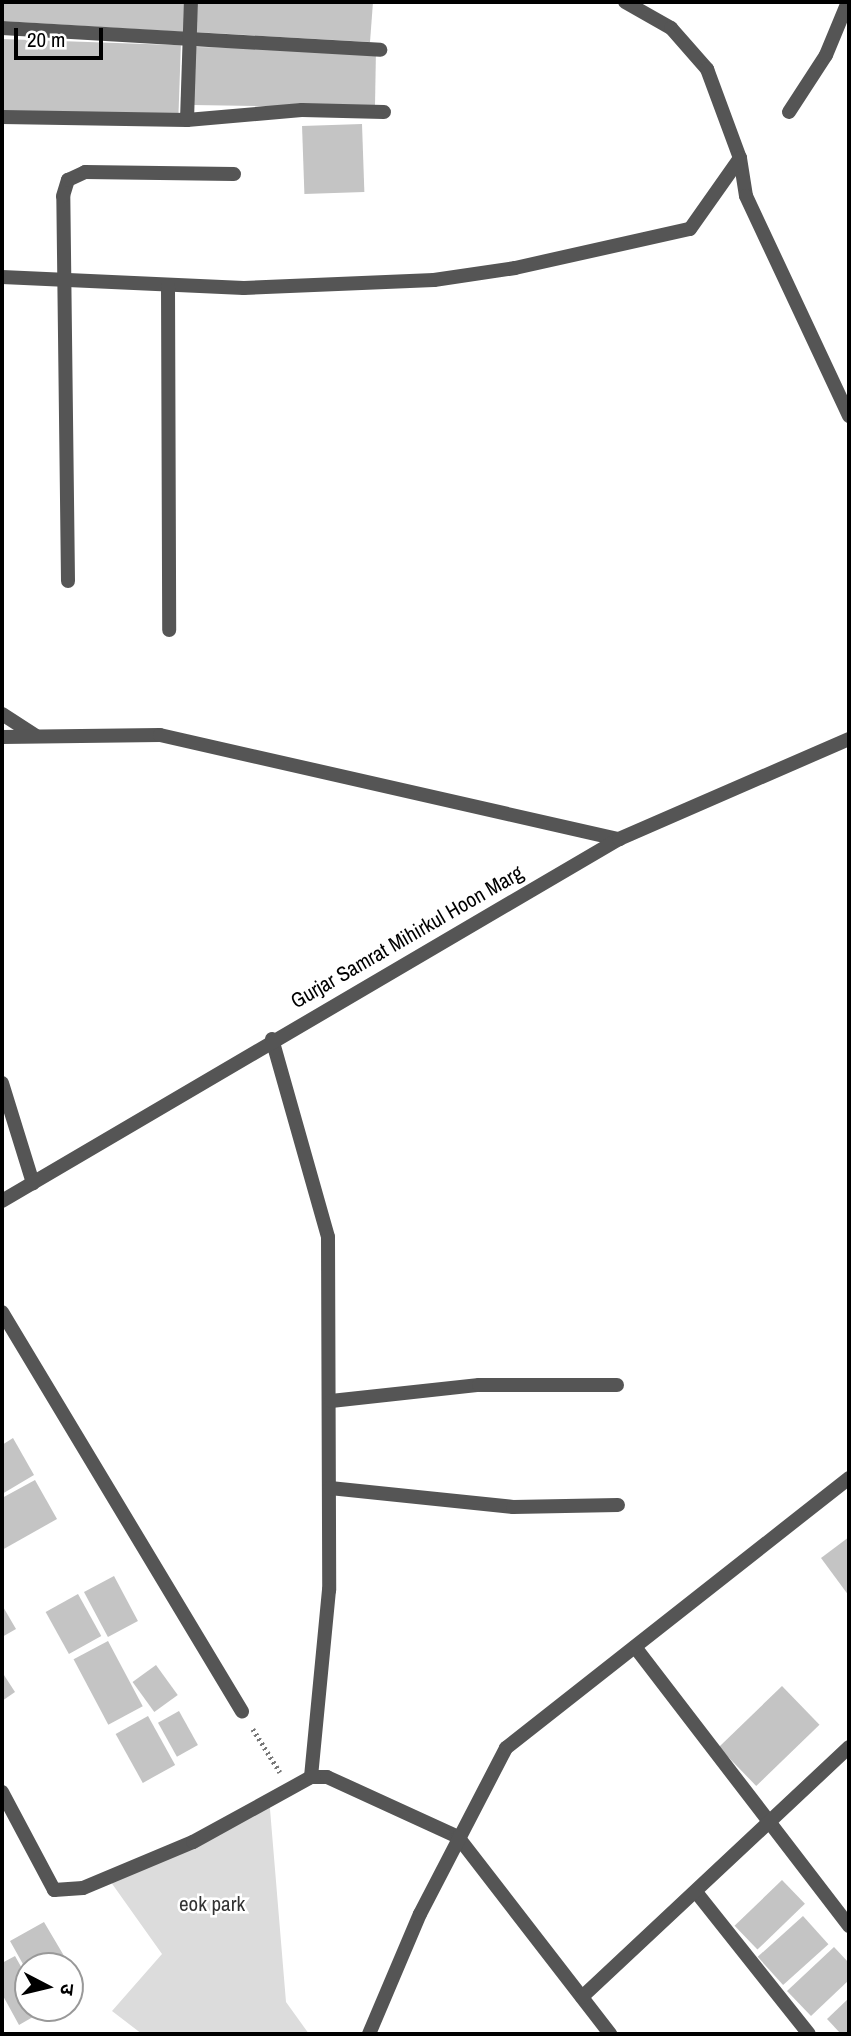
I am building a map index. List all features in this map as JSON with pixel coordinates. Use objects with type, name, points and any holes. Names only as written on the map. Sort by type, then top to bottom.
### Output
[{"type":"street","points":[[187,120],[191,2]]},
{"type":"street","points":[[625,2],[671,28],[708,69],[740,158],[746,196],[849,416]]},
{"type":"street","points":[[789,112],[826,55],[848,2]]},
{"type":"street","points":[[2,28],[191,36],[380,50]]},
{"type":"street","points":[[2,117],[187,120],[302,110],[384,112]]},
{"type":"street","points":[[2,277],[168,286],[434,280],[666,239],[704,215],[740,158]]},
{"type":"street","points":[[68,581],[68,279],[63,197],[68,180],[85,172],[234,174]]},
{"type":"street","points":[[168,286],[169,630]]},
{"type":"street","points":[[2,714],[36,736]]},
{"type":"street","points":[[2,737],[160,735],[619,839]]},
{"type":"street","name":"Gurjar Samrat Mihirkul Hoon Marg","points":[[2,1201],[272,1039],[619,839],[849,739]]},
{"type":"street","points":[[272,1039],[324,1205],[331,1401],[329,1590],[311,1777]]},
{"type":"street","points":[[2,1083],[33,1183]]},
{"type":"street","points":[[2,1312],[242,1711]]},
{"type":"street","points":[[331,1401],[480,1385],[617,1385]]},
{"type":"street","points":[[369,2034],[458,1838],[506,1748],[849,1478]]},
{"type":"street","points":[[330,1488],[513,1507],[618,1504]]},
{"type":"street","points":[[635,1647],[849,1926]]},
{"type":"street","points":[[582,1997],[772,1825],[849,1747]]},
{"type":"street","points":[[2,1792],[54,1890],[83,1888],[192,1842],[311,1777],[327,1777],[458,1838],[610,2034]]},
{"type":"street","points":[[696,1892],[809,2034]]},
{"type":"path","points":[[242,1711],[290,1787]]},
{"type":"green space","name":"eok park","points":[[269,1797],[286,2002],[309,2034],[142,2034],[112,2011],[162,1954],[108,1878]]},
{"type":"building","points":[[2,2],[186,2],[184,32],[2,21]]},
{"type":"building","points":[[194,2],[373,2],[370,42],[193,32]]},
{"type":"building","points":[[2,39],[181,45],[178,119],[2,113]]},
{"type":"building","points":[[194,47],[376,50],[375,108],[193,105]]},
{"type":"building","points":[[362,124],[364,192],[304,194],[302,126]]},
{"type":"building","points":[[13,1438],[34,1475],[2,1494],[2,1445]]},
{"type":"building","points":[[35,1480],[57,1519],[2,1550],[2,1498]]},
{"type":"building","points":[[849,1537],[849,1596],[821,1558]]},
{"type":"building","points":[[114,1576],[138,1621],[108,1637],[84,1592]]},
{"type":"building","points":[[78,1594],[101,1636],[69,1654],[46,1612]]},
{"type":"building","points":[[2,1605],[16,1629],[2,1637]]},
{"type":"building","points":[[108,1641],[143,1706],[108,1725],[74,1659]]},
{"type":"building","points":[[156,1665],[178,1695],[154,1712],[133,1682]]},
{"type":"building","points":[[2,1672],[15,1692],[2,1701]]},
{"type":"building","points":[[782,1686],[820,1725],[756,1786],[719,1747]]},
{"type":"building","points":[[179,1711],[198,1745],[177,1757],[158,1723]]},
{"type":"building","points":[[148,1716],[175,1765],[143,1783],[116,1734]]},
{"type":"building","points":[[782,1880],[805,1904],[757,1950],[735,1926]]},
{"type":"building","points":[[803,1916],[828,1944],[783,1985],[758,1957]]},
{"type":"building","points":[[44,1922],[62,1952],[16,1952],[10,1941]]},
{"type":"building","points":[[834,1947],[849,1963],[849,1980],[811,2016],[787,1991]]},
{"type":"building","points":[[14,1957],[14,2016],[2,1994],[2,1963]]},
{"type":"building","points":[[849,1998],[849,2034],[841,2034],[827,2019]]}]
